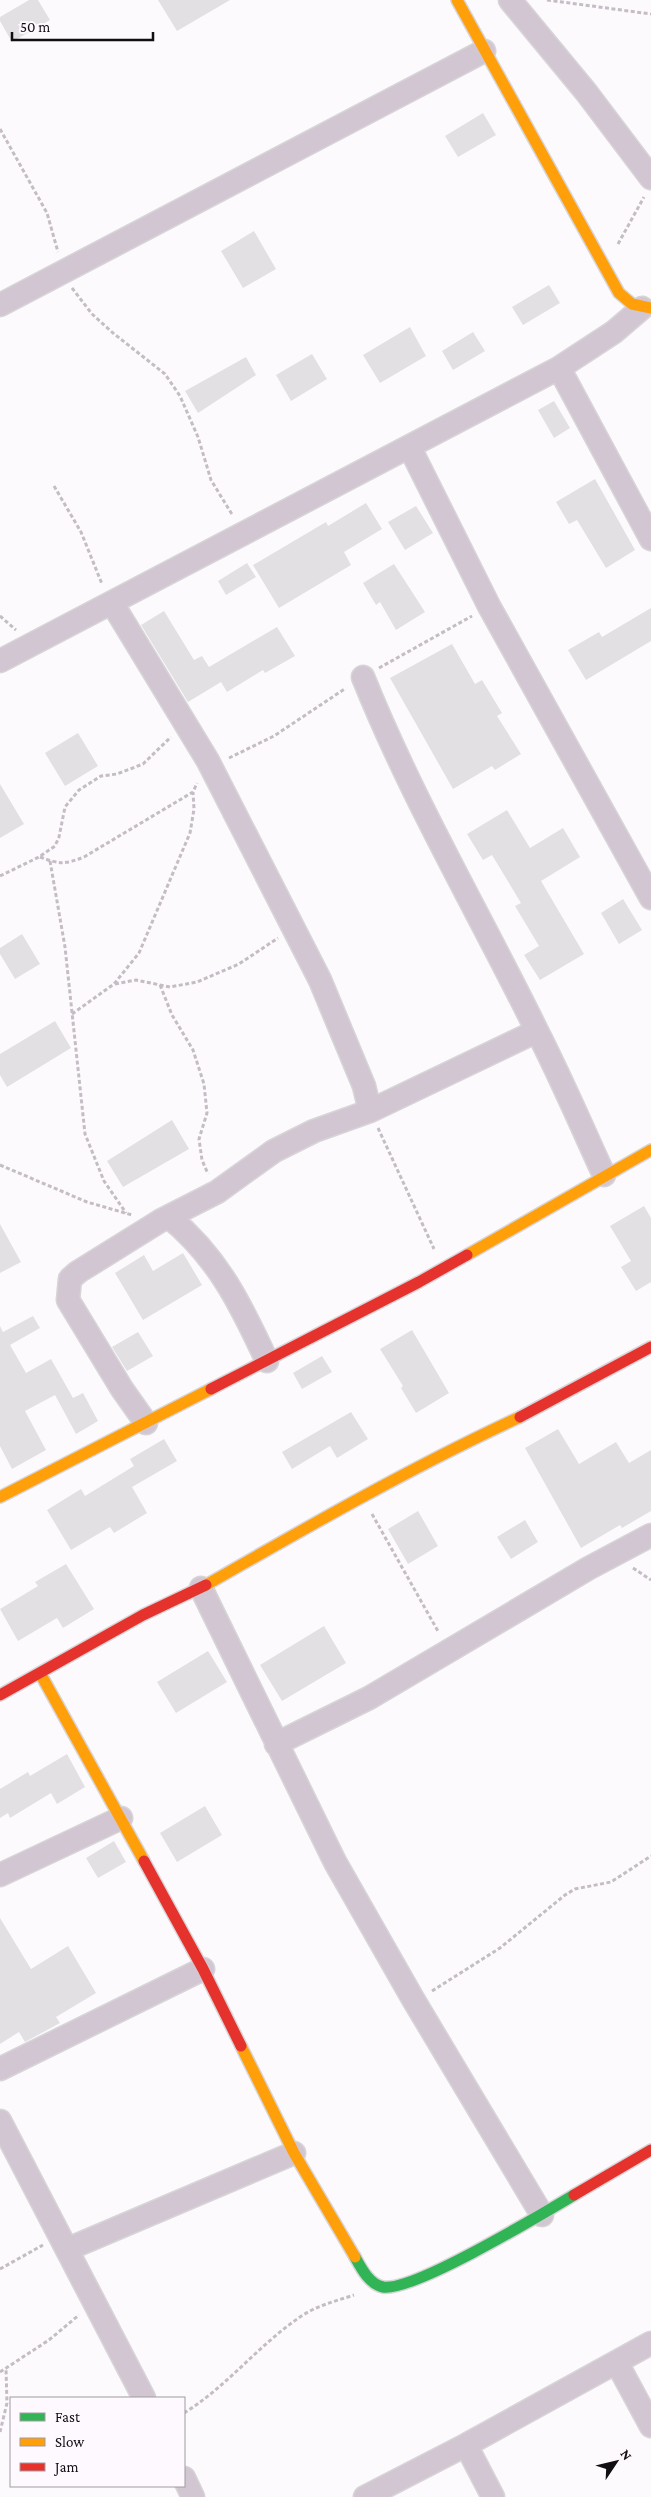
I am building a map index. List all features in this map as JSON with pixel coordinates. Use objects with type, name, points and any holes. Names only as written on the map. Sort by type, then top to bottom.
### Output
[{"type":"street","points":[[457,0],[619,294],[632,304],[647,308]]},
{"type":"street","points":[[510,0],[586,92],[649,186]]},
{"type":"street","points":[[0,305],[484,51]]},
{"type":"street","points":[[0,662],[559,368],[647,308]]},
{"type":"street","points":[[559,368],[651,539]]},
{"type":"street","points":[[410,448],[489,606],[651,898]]},
{"type":"street","points":[[112,602],[208,761],[324,990],[364,1086],[370,1111]]},
{"type":"street","points":[[363,677],[381,721],[439,842],[538,1032],[604,1175]]},
{"type":"street","points":[[146,1423],[122,1389],[68,1300],[67,1288],[70,1279],[78,1272],[164,1219],[217,1192],[274,1151],[314,1131],[370,1111],[538,1032]]},
{"type":"street","points":[[0,1497],[267,1361],[443,1268],[651,1150]]},
{"type":"street","points":[[164,1219],[189,1233],[212,1259],[240,1303],[267,1361]]},
{"type":"street","points":[[0,1695],[143,1615],[201,1588],[362,1496],[451,1449],[535,1410],[651,1347]]},
{"type":"street","points":[[276,1744],[369,1698],[589,1568],[651,1535]]},
{"type":"street","points":[[201,1588],[335,1862],[413,1999],[542,2215]]},
{"type":"street","points":[[40,1673],[203,1969],[294,2153],[364,2273],[379,2286],[395,2287],[436,2271],[542,2215],[651,2150]]},
{"type":"street","points":[[0,1875],[121,1818]]},
{"type":"street","points":[[0,2069],[203,1969]]},
{"type":"street","points":[[0,2121],[143,2397]]},
{"type":"street","points":[[64,2242],[294,2153]]},
{"type":"street","points":[[365,2497],[466,2445],[651,2343]]},
{"type":"street","points":[[617,2363],[651,2426]]},
{"type":"street","points":[[466,2445],[493,2497]]},
{"type":"street","points":[[185,2480],[193,2497]]},
{"type":"path","points":[[546,0],[651,14]]},
{"type":"path","points":[[0,129],[47,213],[63,271],[73,290],[92,314],[171,381],[198,437],[212,480],[244,534]]},
{"type":"path","points":[[605,266],[649,186]]},
{"type":"path","points":[[54,486],[81,532],[112,602]]},
{"type":"path","points":[[0,876],[39,857],[55,846],[59,838],[65,807],[72,796],[101,776],[117,774],[143,764],[184,722]]},
{"type":"path","points":[[72,1014],[114,984],[139,953],[190,834],[194,809],[193,792],[208,761]]},
{"type":"path","points":[[39,857],[68,864],[84,857],[193,792]]},
{"type":"path","points":[[50,861],[65,947],[85,1134],[104,1181],[126,1213]]},
{"type":"path","points":[[114,984],[136,980],[160,985],[181,986],[213,977],[239,964],[293,929]]},
{"type":"path","points":[[160,985],[172,1015],[192,1050],[202,1077],[207,1099],[207,1113],[198,1139],[200,1150],[217,1192]]},
{"type":"path","points":[[370,1111],[443,1268]]},
{"type":"path","points":[[0,1164],[87,1202],[126,1213],[164,1219]]},
{"type":"path","points":[[362,1496],[413,1584],[447,1651]]},
{"type":"path","points":[[413,1999],[450,1981],[500,1948],[565,1894],[575,1889],[610,1882],[651,1856]]},
{"type":"path","points":[[0,2269],[64,2242]]},
{"type":"path","points":[[185,2412],[206,2399],[266,2344],[304,2314],[322,2305],[379,2286]]},
{"type":"path","points":[[0,2372],[50,2340],[95,2302]]},
{"type":"path","points":[[0,2432],[7,2403],[6,2369]]},
{"type":"building","points":[[29,0],[38,0],[50,20],[12,42],[0,21],[0,17]]},
{"type":"building","points":[[158,0],[230,0],[177,31]]},
{"type":"building","points":[[483,113],[496,135],[458,157],[445,136]]},
{"type":"building","points":[[254,231],[276,269],[243,288],[221,251]]},
{"type":"building","points":[[549,285],[560,303],[523,325],[512,307]]},
{"type":"building","points":[[410,327],[426,356],[380,383],[363,355]]},
{"type":"building","points":[[473,332],[485,351],[453,370],[442,351]]},
{"type":"building","points":[[312,354],[327,379],[291,401],[276,375]]},
{"type":"building","points":[[246,357],[256,375],[198,413],[185,391]]},
{"type":"building","points":[[554,401],[570,428],[554,438],[538,410]]},
{"type":"building","points":[[595,479],[635,550],[606,568],[577,520],[569,524],[556,502]]},
{"type":"building","points":[[366,503],[382,529],[344,552],[351,565],[279,608],[253,565],[326,522],[328,526]]},
{"type":"building","points":[[416,506],[433,533],[405,550],[388,522]]},
{"type":"building","points":[[247,563],[256,577],[226,595],[218,581]]},
{"type":"building","points":[[394,564],[425,612],[396,630],[380,602],[376,605],[363,583]]},
{"type":"building","points":[[651,608],[651,641],[586,680],[568,650],[599,632],[602,637]]},
{"type":"building","points":[[164,611],[194,660],[202,656],[209,667],[277,627],[295,656],[265,673],[263,670],[227,692],[221,682],[188,702],[141,625]]},
{"type":"building","points":[[452,644],[475,684],[482,680],[502,713],[497,716],[521,754],[495,770],[492,766],[453,789],[390,678]]},
{"type":"building","points":[[78,733],[98,766],[65,786],[45,753]]},
{"type":"building","points":[[0,784],[24,824],[0,838]]},
{"type":"building","points":[[507,810],[530,848],[563,828],[580,857],[541,881],[584,954],[540,980],[524,955],[539,946],[515,906],[521,903],[492,855],[483,860],[467,834]]},
{"type":"building","points":[[623,899],[642,930],[619,944],[601,913]]},
{"type":"building","points":[[22,934],[40,964],[15,979],[0,954],[0,948]]},
{"type":"building","points":[[55,1021],[71,1048],[7,1087],[0,1075],[0,1054]]},
{"type":"building","points":[[172,1120],[189,1149],[123,1187],[107,1161]]},
{"type":"building","points":[[644,1206],[651,1218],[651,1282],[636,1291],[621,1267],[631,1261],[610,1226]]},
{"type":"building","points":[[0,1224],[21,1262],[0,1273]]},
{"type":"building","points":[[183,1253],[202,1285],[143,1320],[115,1273],[144,1255],[153,1271]]},
{"type":"building","points":[[33,1316],[40,1328],[10,1345],[26,1373],[51,1359],[73,1398],[83,1393],[98,1421],[76,1434],[55,1395],[25,1411],[46,1450],[12,1469],[0,1446],[0,1326],[3,1332]]},
{"type":"building","points":[[412,1330],[449,1393],[416,1413],[401,1388],[403,1386],[380,1349]]},
{"type":"building","points":[[138,1332],[153,1356],[127,1371],[112,1347]]},
{"type":"building","points":[[322,1356],[332,1372],[302,1389],[293,1373]]},
{"type":"building","points":[[351,1412],[368,1439],[337,1458],[330,1446],[292,1469],[282,1452]]},
{"type":"building","points":[[558,1429],[579,1464],[616,1442],[629,1463],[651,1450],[651,1511],[622,1528],[620,1525],[581,1548],[525,1448]]},
{"type":"building","points":[[164,1439],[177,1461],[132,1487],[147,1513],[114,1533],[110,1527],[71,1550],[47,1510],[81,1489],[85,1496],[134,1466],[130,1459]]},
{"type":"building","points":[[418,1511],[438,1546],[408,1564],[388,1529]]},
{"type":"building","points":[[525,1520],[538,1542],[511,1559],[497,1537]]},
{"type":"building","points":[[66,1564],[94,1609],[63,1628],[57,1618],[18,1641],[0,1609],[38,1586],[35,1582]]},
{"type":"building","points":[[324,1626],[346,1663],[282,1701],[260,1665]]},
{"type":"building","points":[[208,1651],[227,1682],[176,1713],[157,1682]]},
{"type":"building","points":[[67,1754],[85,1787],[57,1804],[51,1793],[10,1818],[8,1813],[0,1818],[0,1789],[28,1772],[30,1776]]},
{"type":"building","points":[[205,1806],[222,1835],[177,1862],[160,1833]]},
{"type":"building","points":[[114,1841],[126,1862],[98,1878],[86,1858]]},
{"type":"building","points":[[0,1918],[31,1969],[68,1946],[96,1993],[56,2017],[60,2023],[25,2042],[19,2032],[0,2044]]},
{"type":"traffic: fast","points":[[355,2257],[366,2275],[374,2283],[383,2287],[399,2285],[421,2277],[478,2250],[574,2195]]},
{"type":"traffic: slow","points":[[457,0],[619,293],[632,304],[651,308]]},
{"type":"traffic: slow","points":[[467,1255],[651,1150]]},
{"type":"traffic: slow","points":[[0,1497],[211,1389]]},
{"type":"traffic: slow","points":[[206,1585],[400,1477],[520,1417]]},
{"type":"traffic: slow","points":[[40,1673],[144,1861]]},
{"type":"traffic: slow","points":[[241,2046],[294,2153],[355,2257]]},
{"type":"traffic: jam","points":[[211,1389],[419,1282],[467,1255]]},
{"type":"traffic: jam","points":[[520,1417],[651,1347]]},
{"type":"traffic: jam","points":[[0,1695],[143,1615],[206,1585]]},
{"type":"traffic: jam","points":[[144,1861],[203,1969],[241,2046]]},
{"type":"traffic: jam","points":[[574,2195],[651,2150]]}]
